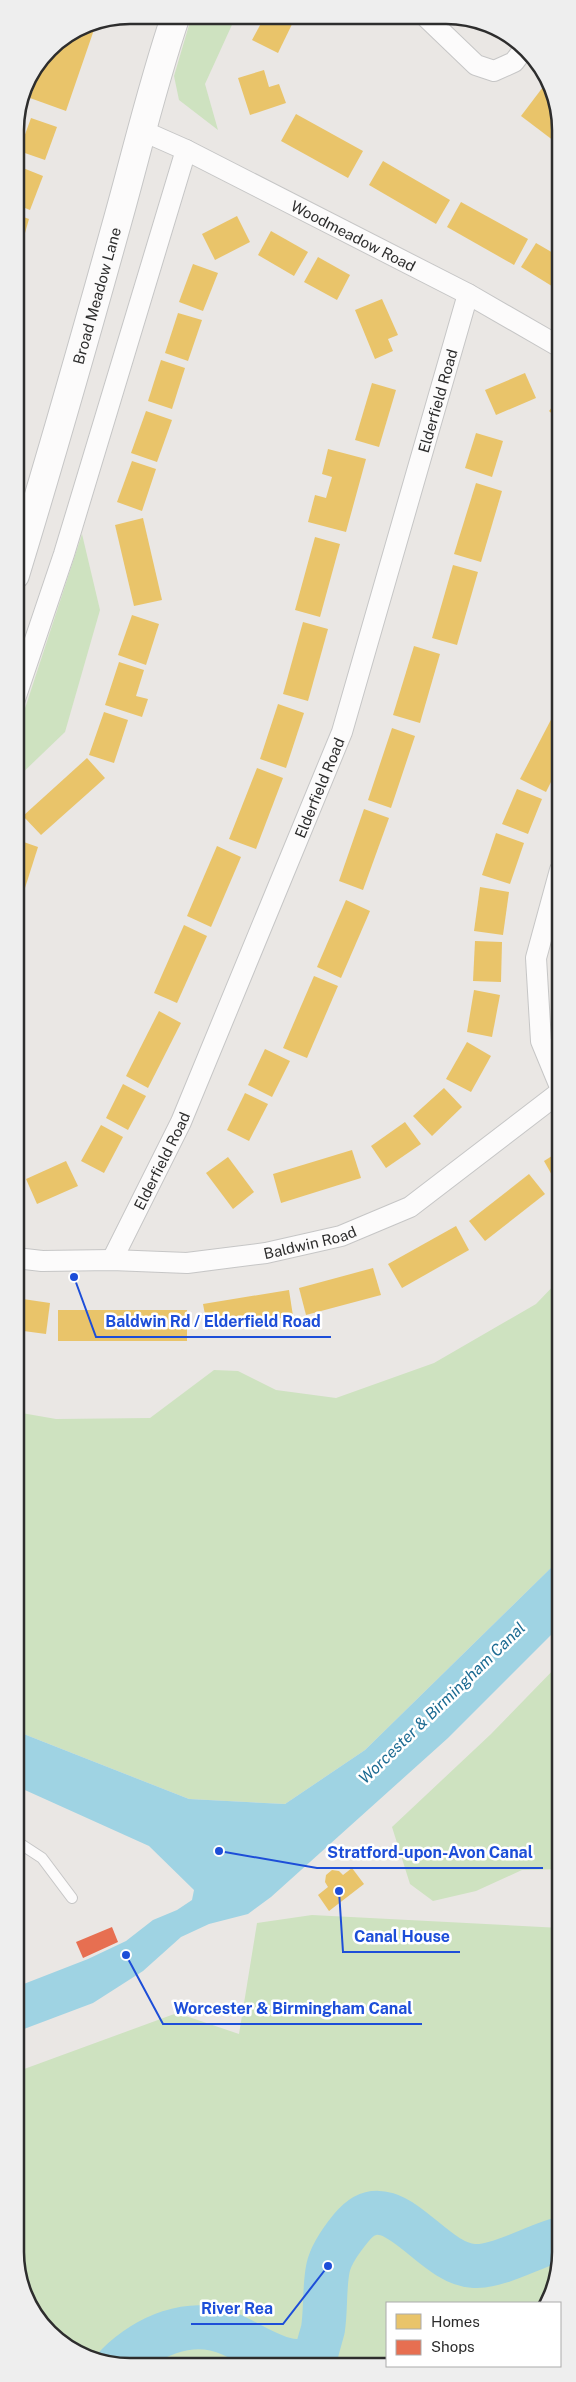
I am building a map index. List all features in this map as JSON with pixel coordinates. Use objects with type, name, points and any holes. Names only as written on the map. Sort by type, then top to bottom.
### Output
[{"type":"street","name":"Broad Meadow Lane","points":[[24,545],[69,395],[143,131],[161,58],[173,24]]},
{"type":"street","points":[[433,24],[476,65],[494,71],[514,62],[520,54]]},
{"type":"street","name":"Woodmeadow Road","points":[[143,131],[186,150],[468,294],[552,342]]},
{"type":"street","points":[[24,676],[64,554],[186,150]]},
{"type":"street","name":"Elderfield Road","points":[[112,1260],[181,1122],[342,732],[468,294]]},
{"type":"street","points":[[552,899],[536,958],[541,1041],[552,1068]]},
{"type":"street","name":"Baldwin Road","points":[[24,1259],[42,1261],[112,1260],[186,1263],[266,1253],[341,1236],[410,1207],[552,1098]]},
{"type":"lane","points":[[24,1846],[42,1858],[72,1898]]},
{"type":"green space","points":[[189,24],[232,24],[205,84],[218,130],[179,100],[174,76]]},
{"type":"green space","points":[[82,534],[100,610],[65,732],[24,771],[24,711]]},
{"type":"green space","points":[[552,1287],[552,1567],[365,1750],[285,1804],[189,1799],[24,1734],[24,1413],[56,1419],[150,1418],[214,1370],[238,1371],[276,1390],[336,1398],[434,1363],[536,1304]]},
{"type":"green space","points":[[552,1671],[552,1869],[522,1870],[476,1891],[433,1901],[410,1884],[392,1827],[491,1734]]},
{"type":"green space","points":[[312,1915],[552,1928],[552,2259],[547,2287],[539,2302],[386,2302],[386,2358],[116,2357],[102,2355],[77,2344],[50,2322],[32,2293],[27,2280],[25,2266],[24,2069],[177,2013],[239,2034],[257,1923]]},
{"type":"water","points":[[552,1567],[552,1634],[448,1738],[271,1897],[248,1914],[209,1924],[181,1937],[143,1971],[93,2003],[24,2029],[24,1984],[88,1959],[126,1941],[153,1920],[177,1910],[192,1900],[194,1890],[149,1846],[24,1790],[24,1734],[189,1799],[285,1804],[365,1750]]},
{"type":"building: Homes","points":[[261,24],[292,24],[278,53],[252,40]]},
{"type":"building: Homes","points":[[94,29],[66,111],[30,98],[37,80],[50,60],[71,42]]},
{"type":"building: Homes","points":[[264,70],[269,87],[279,84],[286,103],[250,115],[238,78]]},
{"type":"building: Homes","points":[[543,87],[549,102],[552,139],[521,116]]},
{"type":"building: Homes","points":[[296,114],[363,151],[348,178],[281,141]]},
{"type":"building: Homes","points":[[31,118],[57,127],[45,160],[24,153],[24,137]]},
{"type":"building: Homes","points":[[383,161],[450,200],[436,224],[369,185]]},
{"type":"building: Homes","points":[[24,168],[43,176],[30,210],[24,208]]},
{"type":"building: Homes","points":[[461,202],[528,239],[514,265],[447,227]]},
{"type":"building: Homes","points":[[237,216],[250,242],[215,260],[202,234]]},
{"type":"building: Homes","points":[[24,217],[29,219],[24,236]]},
{"type":"building: Homes","points":[[271,231],[308,252],[294,276],[258,255]]},
{"type":"building: Homes","points":[[536,243],[552,252],[552,286],[521,267]]},
{"type":"building: Homes","points":[[318,257],[350,275],[337,300],[304,282]]},
{"type":"building: Homes","points":[[193,264],[218,273],[203,311],[179,302]]},
{"type":"building: Homes","points":[[382,299],[398,335],[388,339],[393,351],[375,359],[355,310]]},
{"type":"building: Homes","points":[[178,313],[202,320],[188,361],[165,353]]},
{"type":"building: Homes","points":[[161,360],[185,368],[172,409],[148,401]]},
{"type":"building: Homes","points":[[525,373],[536,398],[496,415],[485,390]]},
{"type":"building: Homes","points":[[372,383],[396,390],[379,447],[355,440]]},
{"type":"building: Homes","points":[[146,411],[172,420],[157,462],[131,453]]},
{"type":"building: Homes","points":[[476,433],[503,441],[492,477],[465,468]]},
{"type":"building: Homes","points":[[328,449],[366,459],[346,532],[308,522],[315,495],[326,498],[332,477],[322,474]]},
{"type":"building: Homes","points":[[132,461],[156,469],[142,511],[117,502]]},
{"type":"building: Homes","points":[[476,483],[502,491],[481,562],[454,554]]},
{"type":"building: Homes","points":[[143,518],[162,600],[134,606],[115,525]]},
{"type":"building: Homes","points":[[315,537],[340,544],[320,617],[295,610]]},
{"type":"building: Homes","points":[[453,565],[478,572],[457,645],[432,638]]},
{"type":"building: Homes","points":[[132,615],[159,624],[146,665],[118,655]]},
{"type":"building: Homes","points":[[303,622],[328,629],[308,701],[283,694]]},
{"type":"building: Homes","points":[[414,646],[440,654],[420,723],[393,715]]},
{"type":"building: Homes","points":[[119,662],[144,670],[136,696],[148,699],[142,717],[105,705]]},
{"type":"building: Homes","points":[[278,704],[304,713],[286,768],[260,759]]},
{"type":"building: Homes","points":[[104,712],[128,720],[114,763],[89,755]]},
{"type":"building: Homes","points":[[552,718],[552,780],[546,792],[520,779]]},
{"type":"building: Homes","points":[[392,728],[415,736],[391,808],[368,800]]},
{"type":"building: Homes","points":[[87,758],[105,778],[41,835],[24,815]]},
{"type":"building: Homes","points":[[257,768],[283,778],[256,849],[229,839]]},
{"type":"building: Homes","points":[[517,789],[542,799],[528,834],[502,824]]},
{"type":"building: Homes","points":[[364,809],[389,818],[363,890],[339,881]]},
{"type":"building: Homes","points":[[496,833],[524,843],[510,884],[482,875]]},
{"type":"building: Homes","points":[[24,842],[38,847],[24,888]]},
{"type":"building: Homes","points":[[217,846],[241,857],[211,927],[187,916]]},
{"type":"building: Homes","points":[[480,887],[509,892],[503,935],[474,931]]},
{"type":"building: Homes","points":[[346,900],[370,911],[341,978],[317,967]]},
{"type":"building: Homes","points":[[184,925],[207,936],[177,1003],[154,993]]},
{"type":"building: Homes","points":[[475,941],[502,942],[501,982],[473,981]]},
{"type":"building: Homes","points":[[314,976],[338,986],[307,1058],[283,1048]]},
{"type":"building: Homes","points":[[474,990],[500,995],[492,1037],[467,1032]]},
{"type":"building: Homes","points":[[159,1011],[181,1023],[148,1088],[126,1076]]},
{"type":"building: Homes","points":[[467,1042],[491,1056],[471,1092],[446,1079]]},
{"type":"building: Homes","points":[[265,1049],[290,1061],[272,1097],[248,1085]]},
{"type":"building: Homes","points":[[123,1084],[146,1096],[128,1130],[106,1118]]},
{"type":"building: Homes","points":[[444,1088],[462,1107],[432,1136],[413,1116]]},
{"type":"building: Homes","points":[[245,1093],[268,1104],[249,1141],[227,1130]]},
{"type":"building: Homes","points":[[405,1122],[421,1144],[386,1168],[371,1146]]},
{"type":"building: Homes","points":[[101,1125],[123,1137],[104,1173],[81,1161]]},
{"type":"building: Homes","points":[[352,1150],[361,1178],[281,1203],[273,1174]]},
{"type":"building: Homes","points":[[552,1156],[552,1175],[544,1161]]},
{"type":"building: Homes","points":[[228,1157],[254,1192],[233,1209],[206,1173]]},
{"type":"building: Homes","points":[[66,1161],[78,1186],[37,1204],[26,1179]]},
{"type":"building: Homes","points":[[529,1174],[545,1194],[485,1241],[469,1221]]},
{"type":"building: Homes","points":[[456,1226],[469,1250],[402,1288],[388,1264]]},
{"type":"building: Homes","points":[[373,1268],[381,1295],[306,1315],[299,1288]]},
{"type":"building: Homes","points":[[289,1290],[293,1316],[208,1330],[203,1304]]},
{"type":"building: Homes","points":[[24,1299],[50,1303],[46,1334],[24,1331]]},
{"type":"building: Homes","points":[[58,1310],[187,1310],[187,1341],[58,1341]]},
{"type":"building: Homes","points":[[352,1868],[364,1884],[329,1911],[318,1895],[328,1887],[325,1882],[326,1875],[332,1870],[339,1871],[343,1875]]},
{"type":"building: Shops","points":[[112,1927],[118,1942],[83,1958],[76,1942]]},
{"type":"waterway","points":[[309,2358],[316,2355],[323,2329],[329,2263],[337,2247],[351,2228],[366,2215],[381,2213],[396,2218],[457,2262],[474,2266],[483,2266],[505,2260],[552,2242]]},
{"type":"waterway","points":[[126,2358],[141,2346],[169,2332],[200,2327],[230,2334],[281,2358]]},
{"type":"place","name":"Baldwin Rd / Elderfield Road","points":[[74,1277]]},
{"type":"place","name":"Stratford-upon-Avon Canal","points":[[219,1851]]},
{"type":"place","name":"Canal House","points":[[339,1891]]},
{"type":"place","name":"Worcester & Birmingham Canal","points":[[126,1955]]},
{"type":"place","name":"River Rea","points":[[328,2266]]}]
